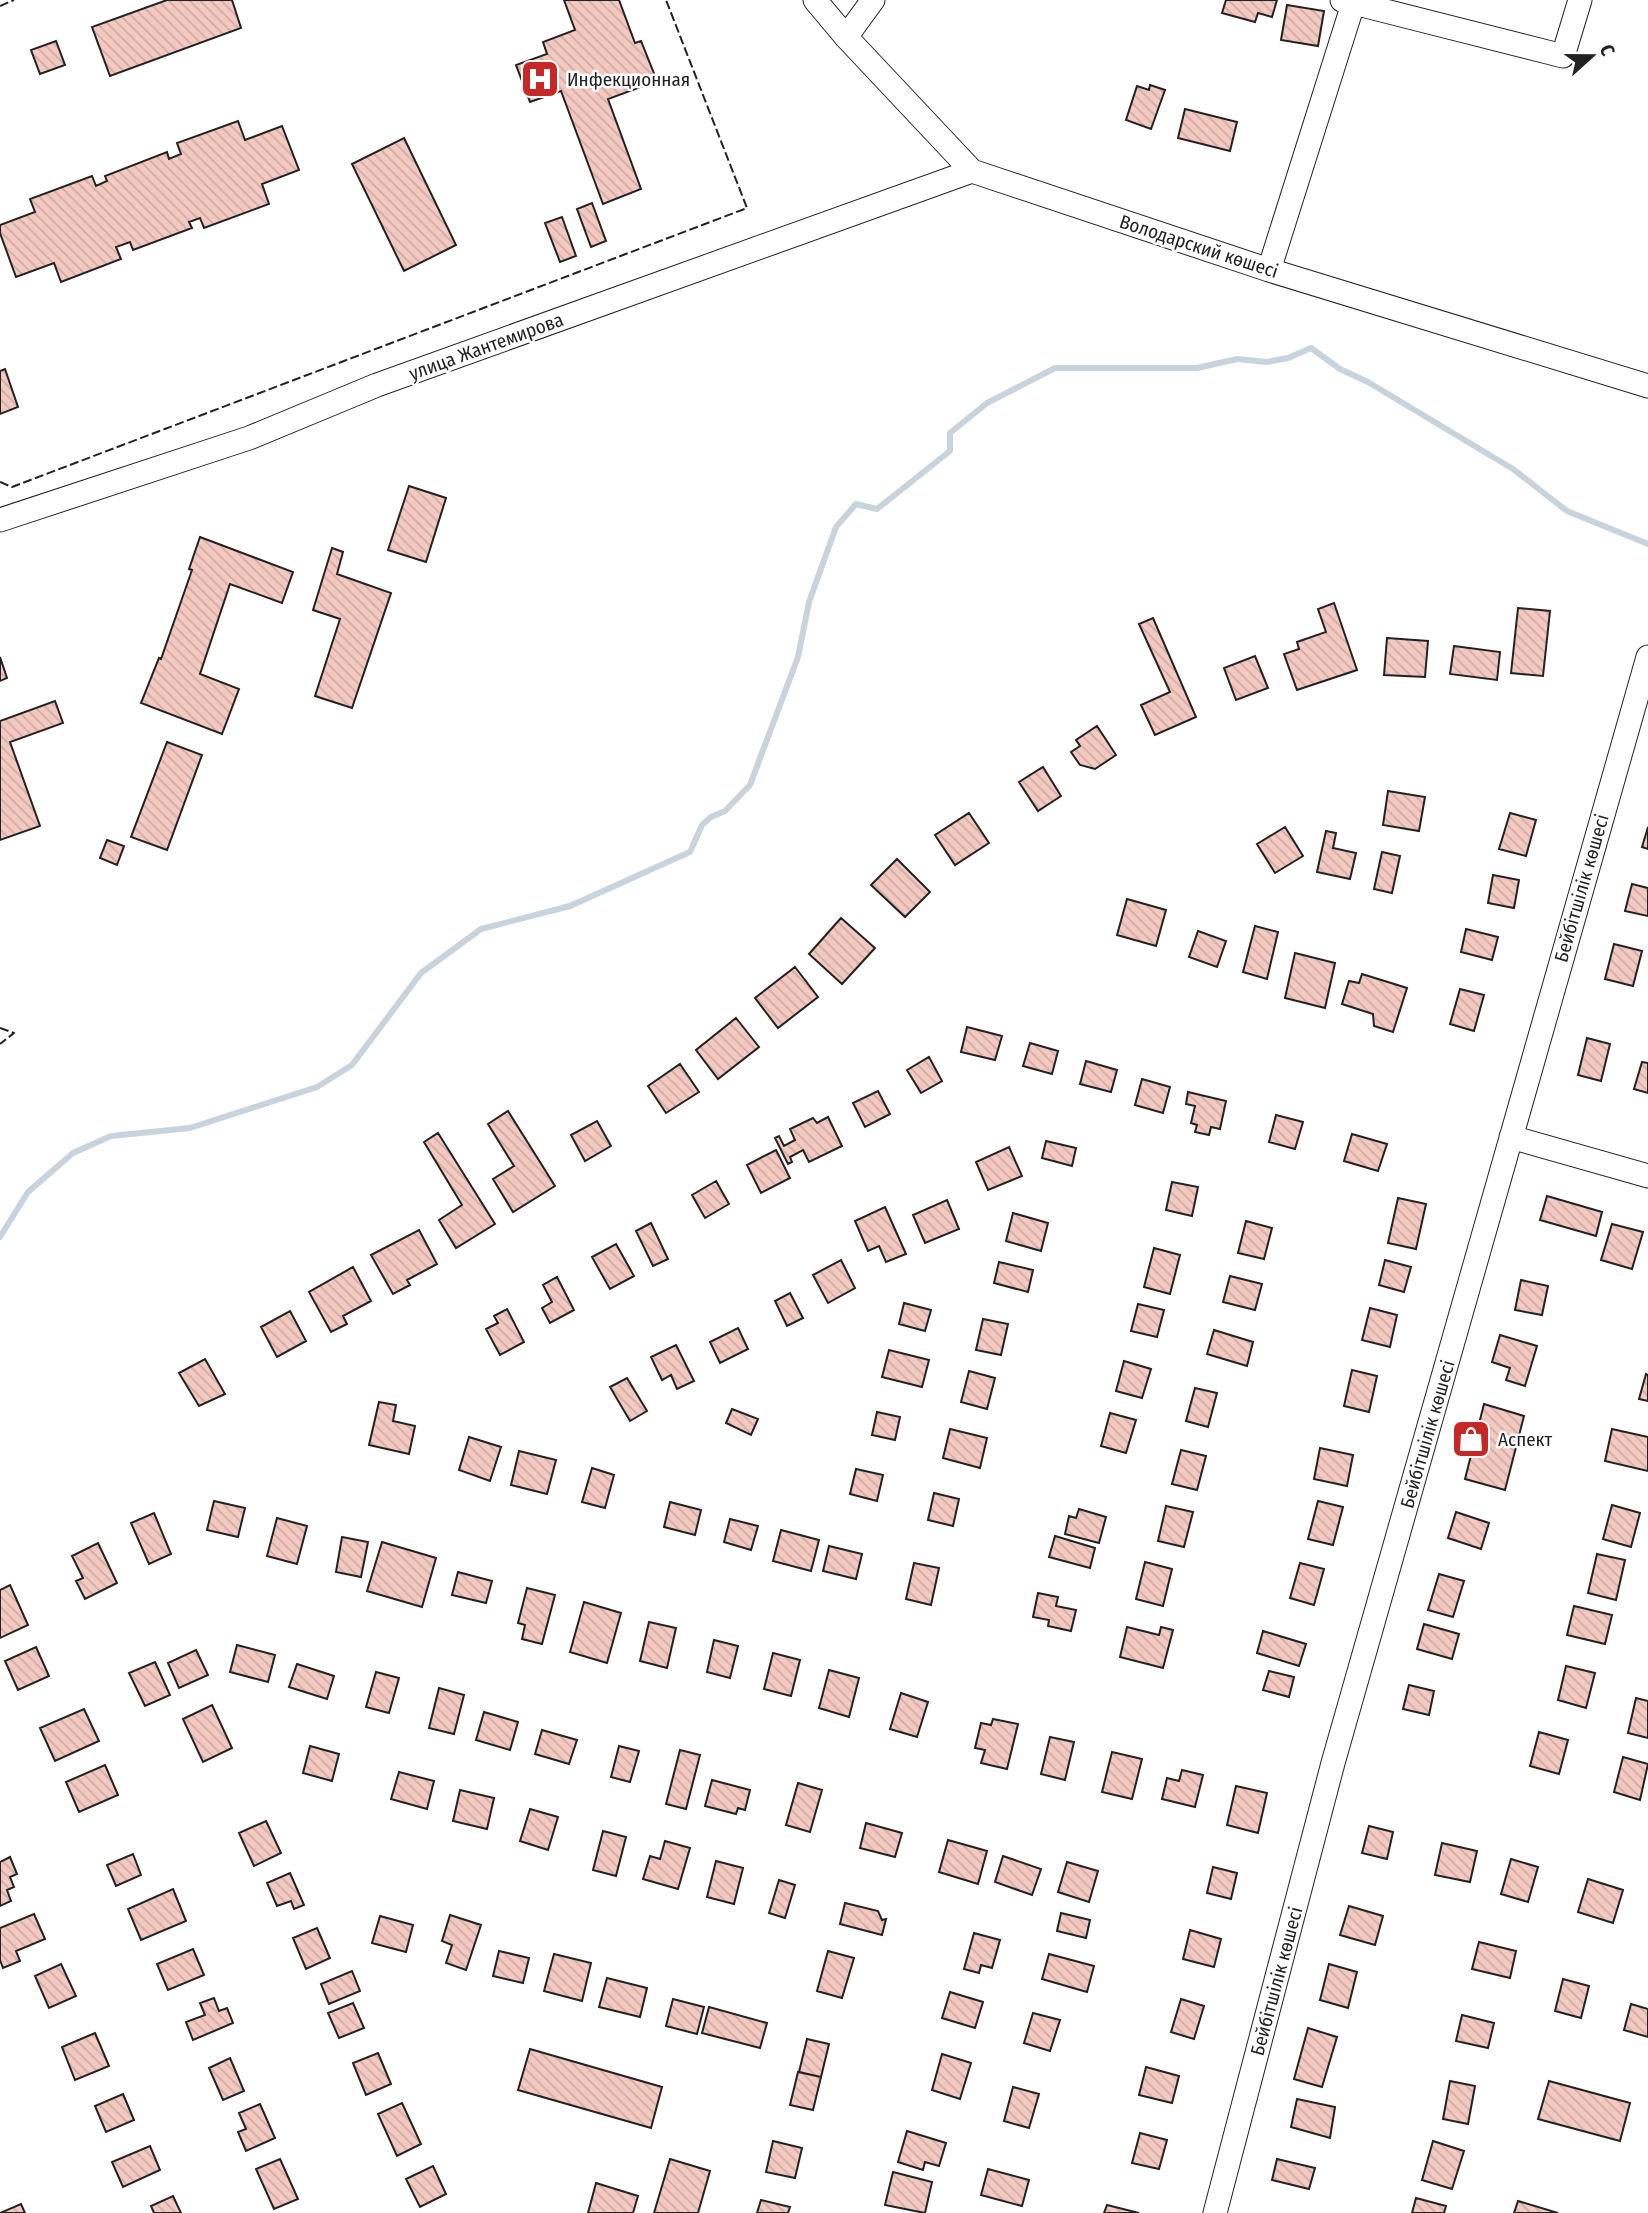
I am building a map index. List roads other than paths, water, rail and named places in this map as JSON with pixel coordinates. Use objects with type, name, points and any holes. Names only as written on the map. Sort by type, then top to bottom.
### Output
[{"type":"street","name":"Володарский көшесі","points":[[816,0],[846,37],[972,171],[1269,270],[1648,386]]},
{"type":"street","points":[[846,37],[873,0]]},
{"type":"street","points":[[1269,270],[1348,2],[1563,56],[1580,0]]},
{"type":"street","name":"улица Жантемирова","points":[[0,520],[249,438],[377,385],[972,171]]},
{"type":"street","name":"Бейбітшілік көшесі","points":[[1215,2213],[1333,1763],[1648,657]]},
{"type":"street","points":[[1511,1137],[1648,1176]]},
{"type":"waterway","points":[[0,1237],[28,1192],[73,1153],[111,1136],[190,1128],[317,1087],[352,1065],[421,973],[481,929],[570,906],[690,852],[702,825],[711,817],[725,811],[750,785],[798,657],[809,602],[836,527],[856,504],[877,509],[950,451],[950,433],[987,403],[1055,368],[1197,368],[1237,359],[1267,362],[1288,358],[1311,348],[1340,369],[1368,382],[1513,469],[1567,511],[1648,544]]},
{"type":"place","name":"Инфекционная","points":[[540,79]]},
{"type":"place","name":"Аспект","points":[[1471,1439]]}]
